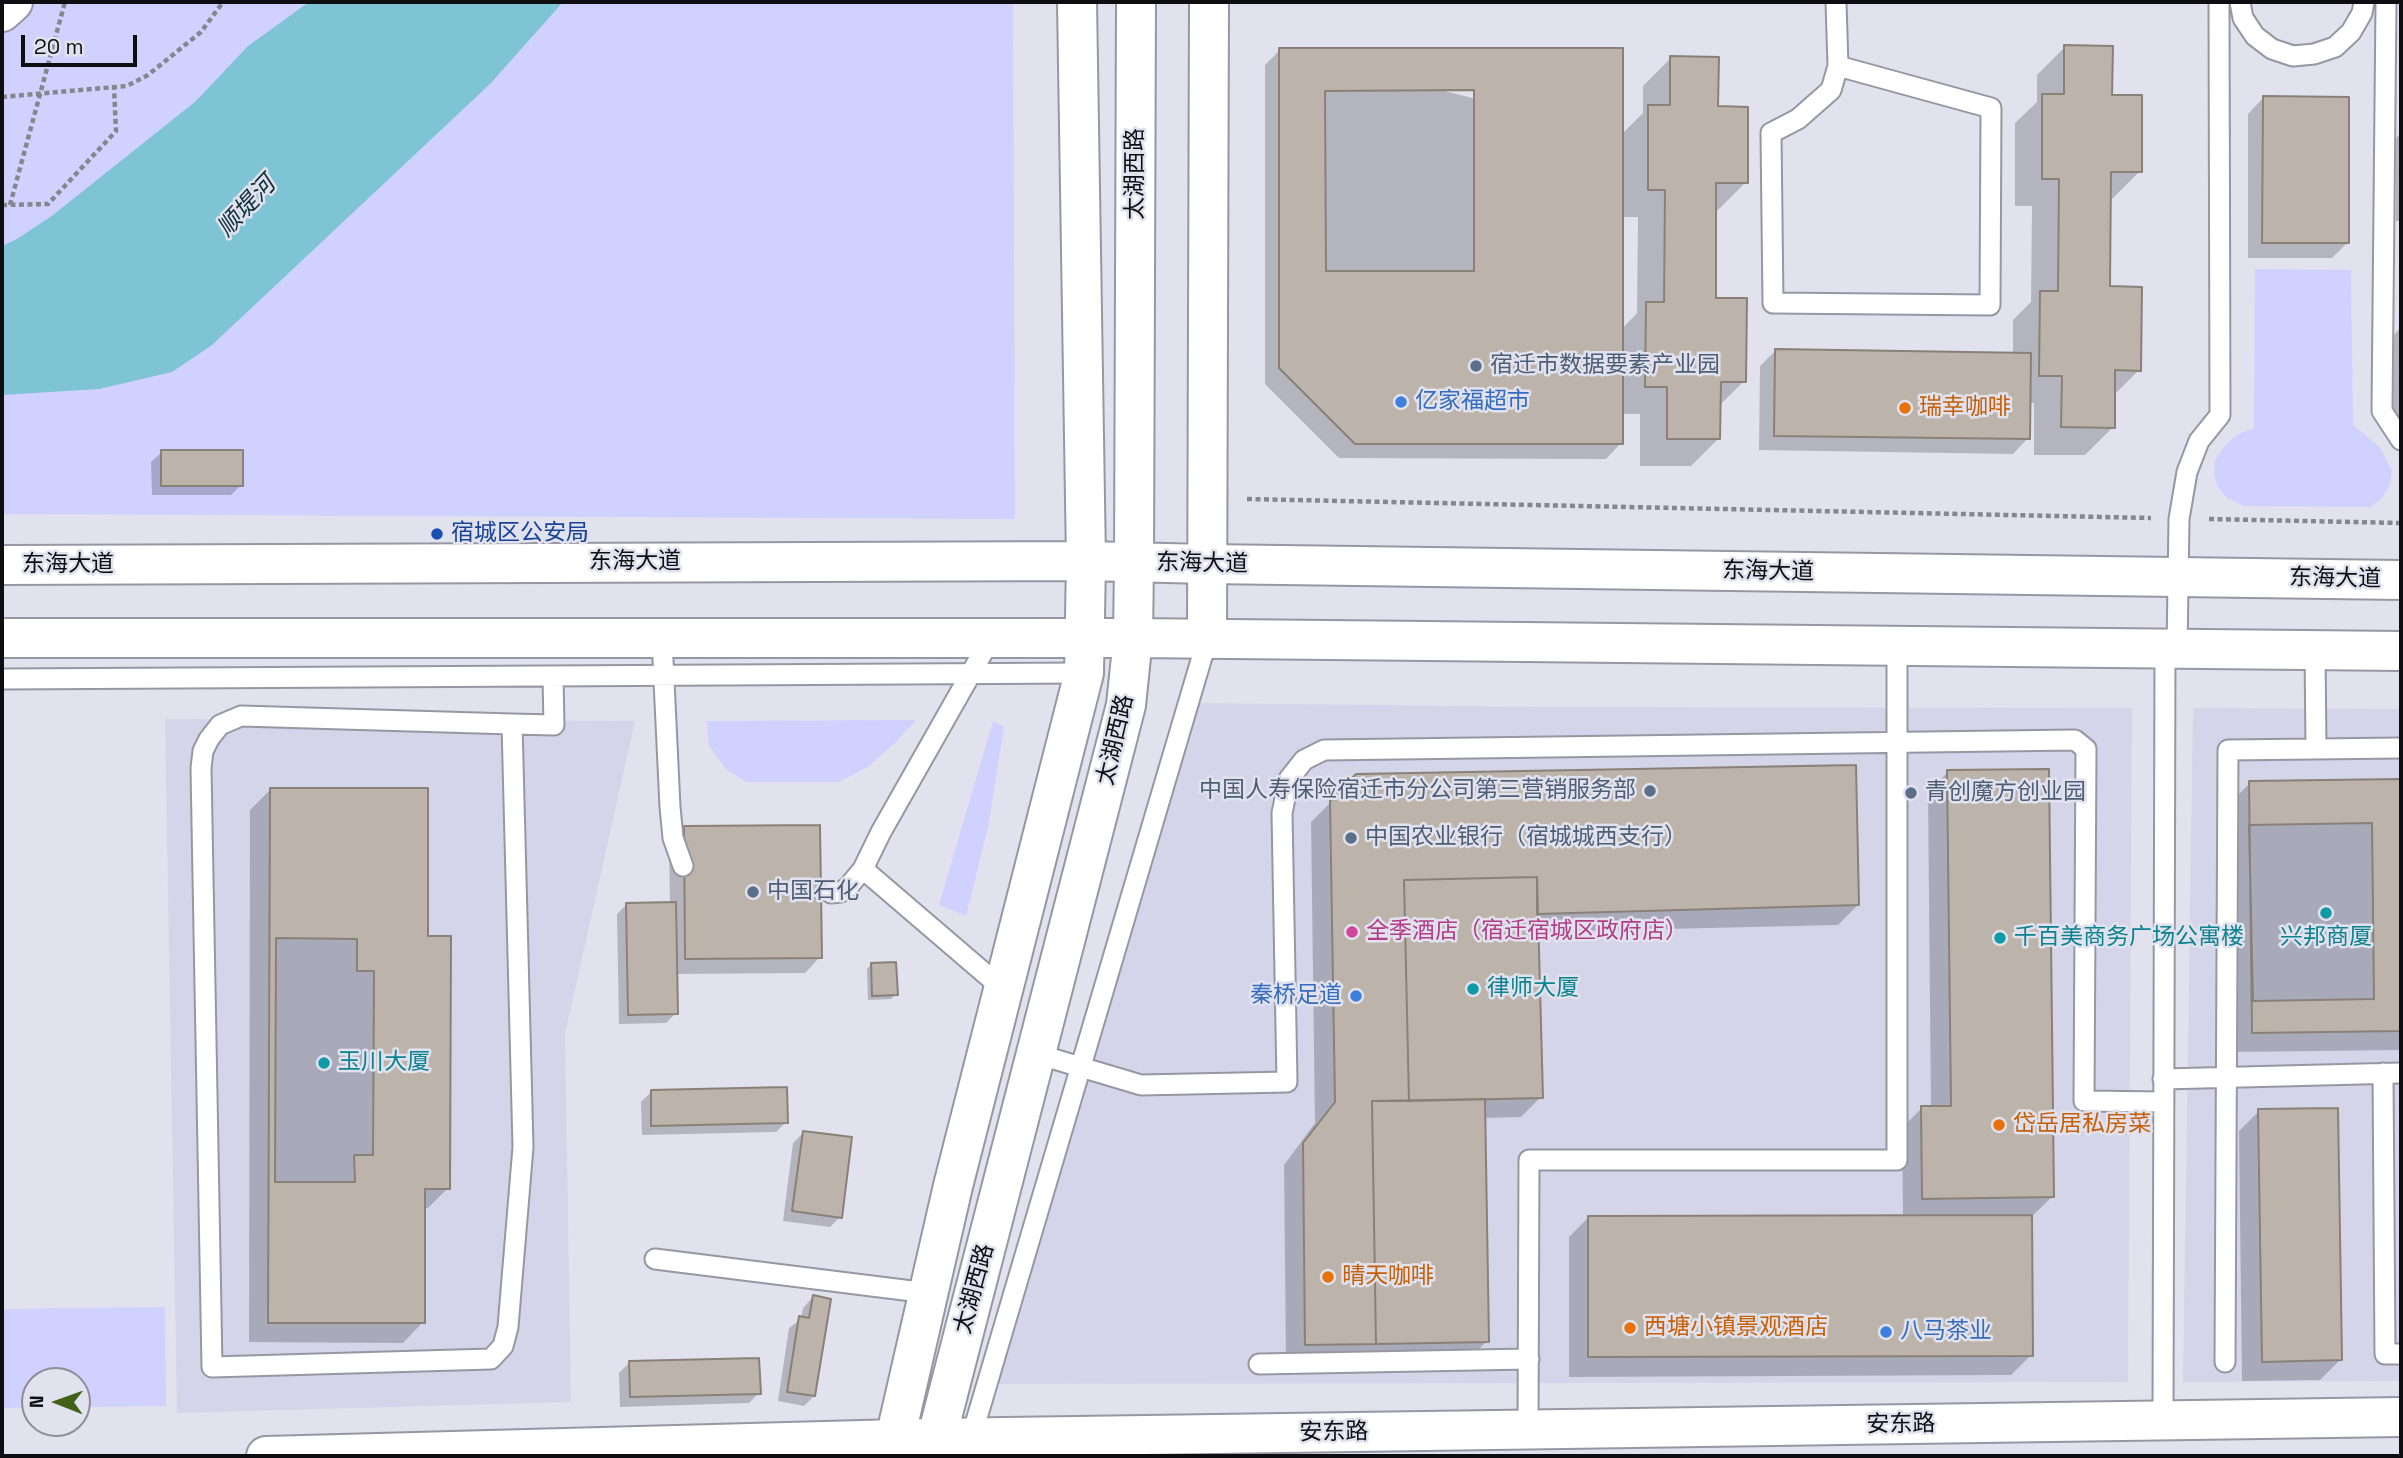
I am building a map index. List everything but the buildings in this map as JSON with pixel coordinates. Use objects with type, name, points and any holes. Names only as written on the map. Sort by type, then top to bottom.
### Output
[{"type":"street","points":[[2,12],[12,2]]},
{"type":"street","name":"太湖西路","points":[[893,1448],[928,1293],[1084,656],[1086,561],[1077,2]]},
{"type":"street","name":"太湖西路","points":[[947,1444],[1037,1054],[1126,705],[1133,638],[1135,563],[1136,2]]},
{"type":"street","points":[[1207,640],[1209,2]]},
{"type":"street","name":"东海大道","points":[[2,565],[1086,561],[2401,580]]},
{"type":"street","points":[[2,638],[663,657],[991,638],[1084,656],[1133,638],[2401,651]]},
{"type":"street","name":"安东路","points":[[266,1456],[893,1448],[947,1444],[1528,1430],[2401,1417]]},
{"type":"lane","points":[[1836,2],[1838,66],[1832,90],[1798,119],[1771,133],[1773,303],[1990,305],[1991,108],[1838,66]]},
{"type":"lane","points":[[2162,1420],[2163,1079],[2171,649],[2178,577],[2179,519],[2187,472],[2199,442],[2220,415],[2219,2]]},
{"type":"lane","points":[[2239,2],[2243,18],[2255,36],[2273,49],[2293,55],[2314,54],[2335,47],[2351,32],[2362,13],[2364,2]]},
{"type":"lane","points":[[2386,2],[2382,411],[2401,440]]},
{"type":"lane","points":[[831,893],[841,892],[848,887],[863,869],[881,832],[991,638]]},
{"type":"lane","points":[[947,1444],[1081,1068],[1207,640]]},
{"type":"lane","points":[[1528,1430],[1529,1160],[1897,1160],[1897,646]]},
{"type":"lane","points":[[2315,650],[2316,748]]},
{"type":"lane","points":[[2,679],[553,676],[663,657],[971,674],[1084,656]]},
{"type":"lane","points":[[663,657],[670,807],[673,838],[682,866]]},
{"type":"lane","points":[[512,724],[523,1147],[508,1327],[503,1346],[491,1359],[212,1367],[201,768],[209,739],[220,725],[241,716],[554,725],[553,676]]},
{"type":"lane","points":[[1037,1054],[1141,1085],[1287,1082],[1282,813],[1289,779],[1304,760],[1324,750],[2075,740],[2086,749],[2084,1101],[2164,1102]]},
{"type":"lane","points":[[2225,1362],[2228,750],[2401,748]]},
{"type":"lane","points":[[863,869],[1003,989]]},
{"type":"lane","points":[[2163,1079],[2392,1073],[2385,1354],[2401,1354]]},
{"type":"lane","points":[[655,1259],[928,1293]]},
{"type":"lane","points":[[1259,1364],[1529,1360]]},
{"type":"path","points":[[10,205],[65,2]]},
{"type":"path","points":[[2,97],[127,86],[148,75],[201,32],[223,2]]},
{"type":"path","points":[[2,205],[48,204],[116,131],[114,87]]},
{"type":"path","points":[[1208,498],[2401,523]]},
{"type":"shaded area","points":[[2,2],[1013,2],[1015,519],[2,514]]},
{"type":"shaded area","points":[[2255,269],[2351,270],[2353,425],[2380,447],[2392,471],[2390,484],[2382,498],[2371,507],[2244,506],[2227,498],[2218,488],[2214,475],[2215,460],[2236,435],[2254,428]]},
{"type":"shaded area","points":[[1196,703],[1546,707],[2132,708],[2128,1382],[997,1384]]},
{"type":"shaded area","name":"兴邦商厦","points":[[2193,708],[2401,709],[2401,1381],[2183,1382]]},
{"type":"shaded area","name":"玉川大厦","points":[[165,719],[635,721],[565,1034],[571,1402],[177,1413]]},
{"type":"shaded area","points":[[916,720],[868,767],[839,782],[746,782],[727,770],[709,746],[707,721]]},
{"type":"shaded area","points":[[993,721],[1004,727],[988,827],[966,916],[939,905]]},
{"type":"shaded area","points":[[165,1307],[166,1406],[91,1407],[91,1367],[21,1367],[21,1407],[2,1408],[2,1309]]},
{"type":"water","name":"顺堤河","points":[[309,2],[563,2],[490,84],[212,345],[172,372],[99,389],[2,395],[2,246],[53,215],[196,101],[248,46]]},
{"type":"place","name":"宿迁市数据要素产业园","points":[[1476,366]]},
{"type":"place","name":"亿家福超市","points":[[1401,402]]},
{"type":"place","name":"瑞幸咖啡","points":[[1905,408]]},
{"type":"place","name":"宿城区公安局","points":[[437,534]]},
{"type":"place","name":"中国人寿保险宿迁市分公司第三营销服务部","points":[[1650,791]]},
{"type":"place","name":"青创魔方创业园","points":[[1911,793]]},
{"type":"place","name":"中国农业银行（宿城城西支行）","points":[[1351,838]]},
{"type":"place","name":"中国石化","points":[[753,892]]},
{"type":"place","name":"兴邦商厦","points":[[2326,913]]},
{"type":"place","name":"全季酒店（宿迁宿城区政府店）","points":[[1352,932]]},
{"type":"place","name":"千百美商务广场公寓楼","points":[[2000,938]]},
{"type":"place","name":"律师大厦","points":[[1473,989]]},
{"type":"place","name":"秦桥足道","points":[[1356,996]]},
{"type":"place","name":"玉川大厦","points":[[324,1063]]},
{"type":"place","name":"岱岳居私房菜","points":[[1999,1125]]},
{"type":"place","name":"晴天咖啡","points":[[1328,1277]]},
{"type":"place","name":"西塘小镇景观酒店","points":[[1630,1328]]},
{"type":"place","name":"八马茶业","points":[[1886,1332]]}]
